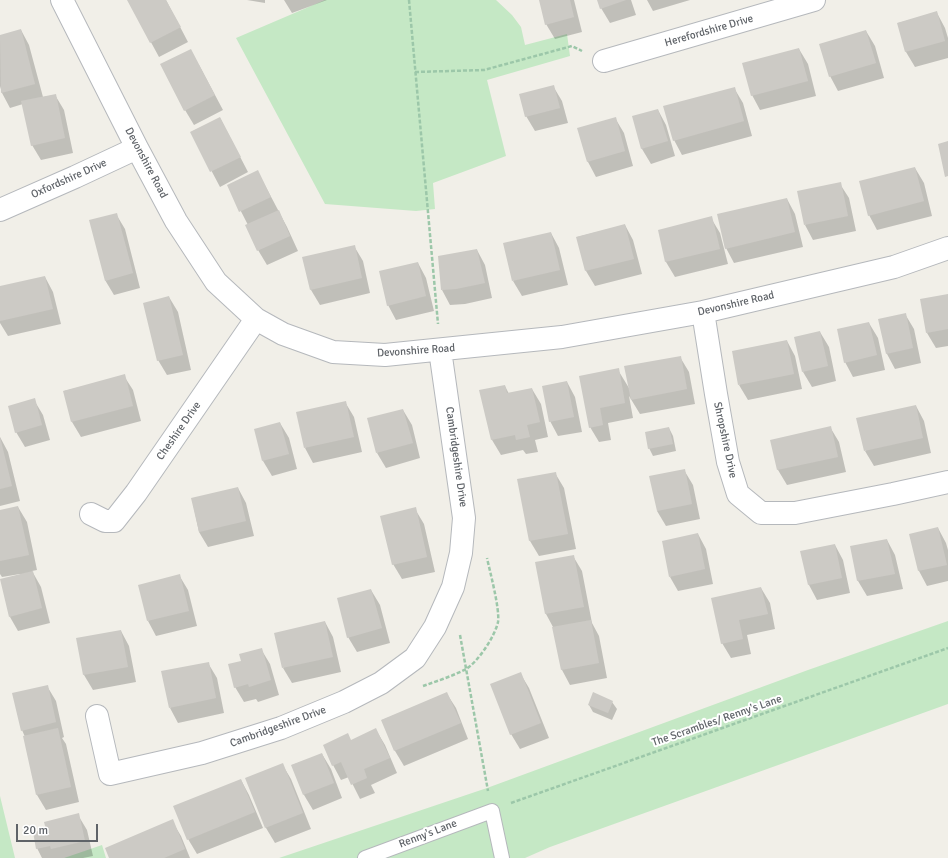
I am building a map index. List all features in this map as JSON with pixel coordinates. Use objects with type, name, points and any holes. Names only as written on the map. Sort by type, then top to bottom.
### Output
[{"type":"street","name":"Devonshire Road","points":[[62,0],[176,221],[216,282],[256,319],[283,334],[333,352],[385,355],[562,336],[703,312],[894,267],[948,248]]},
{"type":"street","name":"Herefordshire Drive","points":[[604,61],[814,0]]},
{"type":"street","name":"Oxfordshire Drive","points":[[0,210],[137,148]]},
{"type":"street","name":"Shropshire Drive","points":[[703,312],[728,462],[738,494],[761,513],[795,513],[948,482]]},
{"type":"street","name":"Cheshire Drive","points":[[91,514],[105,521],[114,521],[136,493],[256,319]]},
{"type":"street","name":"Cambridgeshire Drive","points":[[97,716],[110,774],[202,753],[281,728],[344,702],[381,683],[415,658],[434,627],[453,587],[461,553],[464,518],[440,350]]},
{"type":"lane","name":"Renny's Lane","points":[[365,858],[492,811]]},
{"type":"lane","points":[[492,811],[502,858]]},
{"type":"path","points":[[409,0],[440,350]]},
{"type":"path","points":[[415,72],[484,70],[572,46],[604,61]]},
{"type":"path","points":[[460,632],[492,811]]},
{"type":"path","name":"The Scrambles/ Renny's Lane","points":[[492,811],[541,792],[948,648]]},
{"type":"green space","points":[[325,0],[496,0],[512,15],[521,27],[525,45],[567,34],[570,56],[487,80],[506,156],[433,183],[435,209],[416,211],[325,204],[236,38]]},
{"type":"green space","points":[[948,621],[948,704],[550,847],[525,858],[279,858],[487,788],[808,670]]},
{"type":"green space","points":[[0,796],[15,858],[0,858]]},
{"type":"green space","points":[[102,845],[106,858],[64,858]]},
{"type":"building","points":[[127,0],[166,0],[181,27],[150,43]]},
{"type":"building","points":[[539,0],[570,0],[574,17],[545,25]]},
{"type":"building","points":[[597,0],[626,0],[600,9]]},
{"type":"building","points":[[937,11],[945,41],[905,52],[897,23]]},
{"type":"building","points":[[21,29],[35,84],[1,93],[0,35]]},
{"type":"building","points":[[866,30],[876,63],[829,77],[819,44]]},
{"type":"building","points":[[799,48],[808,81],[751,96],[742,63]]},
{"type":"building","points":[[191,49],[215,95],[184,111],[160,64]]},
{"type":"building","points":[[554,85],[560,108],[525,117],[519,94]]},
{"type":"building","points":[[735,87],[744,121],[673,141],[663,106]]},
{"type":"building","points":[[56,94],[65,138],[31,146],[21,101]]},
{"type":"building","points":[[658,109],[668,141],[641,149],[632,116]]},
{"type":"building","points":[[220,117],[241,157],[210,172],[190,132]]},
{"type":"building","points":[[616,117],[625,151],[587,162],[577,128]]},
{"type":"building","points":[[948,141],[948,176],[945,177],[938,144]]},
{"type":"building","points":[[915,167],[924,201],[868,216],[859,181]]},
{"type":"building","points":[[258,170],[271,197],[239,212],[227,185]]},
{"type":"building","points":[[841,182],[848,216],[804,225],[797,191]]},
{"type":"building","points":[[787,198],[795,232],[725,249],[717,214]]},
{"type":"building","points":[[279,210],[290,236],[257,251],[245,225]]},
{"type":"building","points":[[117,213],[133,273],[105,281],[89,220]]},
{"type":"building","points":[[712,216],[720,249],[665,262],[658,230]]},
{"type":"building","points":[[625,224],[634,259],[585,271],[576,237]]},
{"type":"building","points":[[551,232],[560,270],[512,281],[503,243]]},
{"type":"building","points":[[355,245],[362,278],[310,290],[302,257]]},
{"type":"building","points":[[477,249],[485,283],[456,289],[441,290],[438,256]]},
{"type":"building","points":[[418,262],[426,296],[387,306],[379,271]]},
{"type":"building","points":[[45,276],[53,309],[0,321],[0,286]]},
{"type":"building","points":[[948,294],[948,329],[926,333],[920,299]]},
{"type":"building","points":[[169,296],[183,355],[157,361],[143,303]]},
{"type":"building","points":[[906,313],[913,348],[886,354],[878,319]]},
{"type":"building","points":[[869,322],[877,355],[844,363],[837,329]]},
{"type":"building","points":[[820,331],[828,366],[802,372],[794,337]]},
{"type":"building","points":[[787,340],[794,374],[738,385],[732,351]]},
{"type":"building","points":[[681,356],[687,389],[631,400],[624,366]]},
{"type":"building","points":[[619,368],[625,403],[600,408],[603,425],[589,428],[579,376]]},
{"type":"building","points":[[125,374],[133,406],[71,422],[63,391]]},
{"type":"building","points":[[567,381],[574,417],[549,422],[542,386]]},
{"type":"building","points":[[505,385],[507,393],[532,388],[540,422],[527,425],[530,437],[516,440],[515,435],[491,440],[479,390]]},
{"type":"building","points":[[35,398],[42,425],[15,433],[8,406]]},
{"type":"building","points":[[346,401],[354,437],[304,448],[296,412]]},
{"type":"building","points":[[916,405],[923,438],[864,451],[856,418]]},
{"type":"building","points":[[403,409],[413,443],[376,453],[367,418]]},
{"type":"building","points":[[280,422],[289,454],[262,461],[254,429]]},
{"type":"building","points":[[831,426],[838,457],[777,470],[770,440]]},
{"type":"building","points":[[669,427],[673,444],[648,449],[645,432]]},
{"type":"building","points":[[0,437],[12,486],[0,489]]},
{"type":"building","points":[[685,469],[692,504],[657,511],[649,476]]},
{"type":"building","points":[[556,472],[568,534],[529,541],[517,479]]},
{"type":"building","points":[[238,487],[246,521],[199,532],[191,498]]},
{"type":"building","points":[[18,506],[29,555],[0,561],[0,510]]},
{"type":"building","points":[[416,507],[427,557],[392,565],[380,516]]},
{"type":"building","points":[[938,527],[947,565],[918,571],[909,534]]},
{"type":"building","points":[[698,533],[705,569],[669,577],[662,541]]},
{"type":"building","points":[[887,539],[895,574],[857,581],[850,546]]},
{"type":"building","points":[[835,544],[842,578],[808,585],[800,551]]},
{"type":"building","points":[[574,555],[584,607],[545,614],[535,562]]},
{"type":"building","points":[[33,571],[42,608],[9,617],[0,579]]},
{"type":"building","points":[[180,574],[189,611],[147,621],[138,585]]},
{"type":"building","points":[[761,587],[768,614],[739,620],[743,639],[721,644],[711,598]]},
{"type":"building","points":[[371,589],[382,628],[347,638],[337,598]]},
{"type":"building","points":[[591,620],[599,663],[561,670],[552,627]]},
{"type":"building","points":[[325,621],[333,657],[282,668],[274,633]]},
{"type":"building","points":[[121,630],[128,667],[83,675],[76,638]]},
{"type":"building","points":[[262,648],[271,680],[249,687],[248,684],[234,688],[228,664],[241,661],[239,654]]},
{"type":"building","points":[[209,662],[216,698],[169,708],[161,671]]},
{"type":"building","points":[[521,672],[541,723],[510,735],[490,684]]},
{"type":"building","points":[[48,685],[56,722],[21,731],[12,693]]},
{"type":"building","points":[[447,692],[461,723],[394,751],[381,720]]},
{"type":"building","points":[[593,692],[613,701],[608,713],[588,705]]},
{"type":"building","points":[[58,728],[71,787],[36,795],[23,736]]},
{"type":"building","points":[[376,728],[390,758],[364,769],[367,778],[351,785],[341,762],[332,766],[323,745],[348,733],[351,740]]},
{"type":"building","points":[[322,753],[334,783],[303,795],[291,765]]},
{"type":"building","points":[[283,763],[303,813],[265,828],[245,778]]},
{"type":"building","points":[[241,779],[255,812],[187,840],[173,806]]},
{"type":"building","points":[[79,813],[85,841],[51,849],[50,846],[36,849],[33,832],[46,830],[44,822]]},
{"type":"building","points":[[173,819],[185,849],[164,858],[109,858],[105,848]]}]
